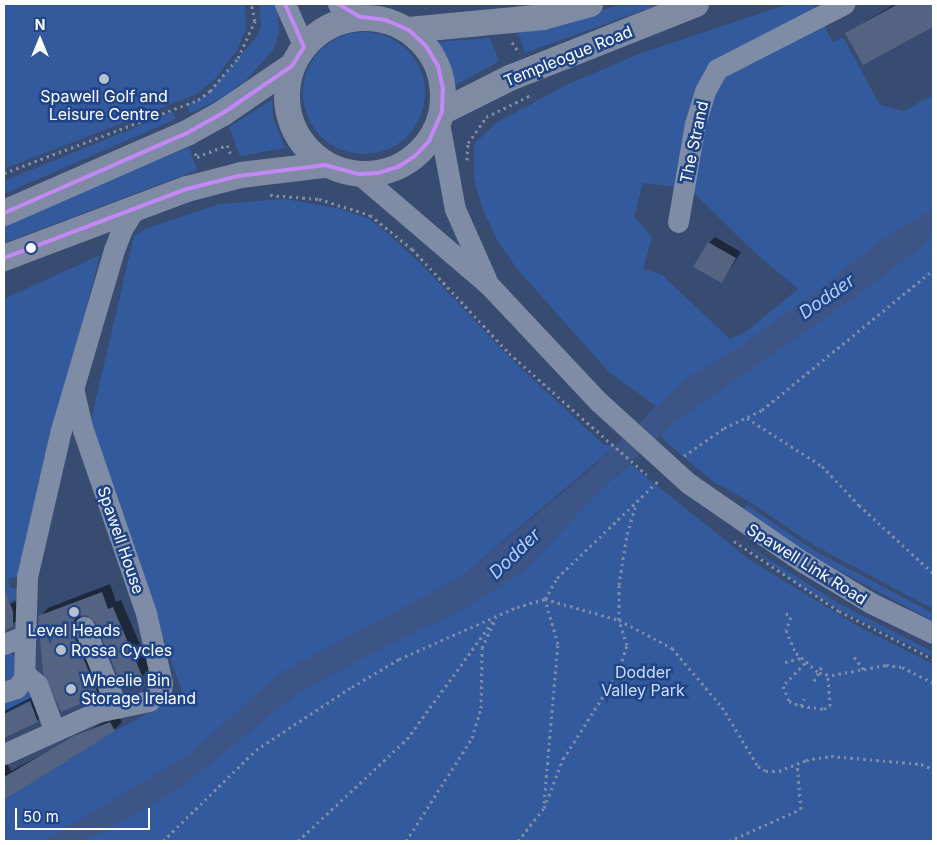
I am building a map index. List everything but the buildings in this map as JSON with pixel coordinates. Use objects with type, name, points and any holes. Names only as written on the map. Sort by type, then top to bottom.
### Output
[{"type":"main road","points":[[408,30],[543,17],[590,4]]},
{"type":"main road","name":"Templeogue Road","points":[[440,117],[510,78],[696,4]]},
{"type":"main road","points":[[4,214],[187,133],[224,113],[298,56],[324,29],[360,17],[386,20],[408,30],[426,46],[438,66],[443,89],[440,117],[429,141],[415,156],[398,167],[359,174],[325,165],[241,175],[136,207],[4,258]]},
{"type":"main road","points":[[298,56],[287,87],[288,109],[295,130],[307,149],[325,165]]},
{"type":"street","points":[[285,4],[298,56]]},
{"type":"street","points":[[338,4],[360,17]]},
{"type":"street","name":"The Strand","points":[[678,222],[695,124],[705,91],[717,69],[836,8]]},
{"type":"street","points":[[440,117],[455,209],[488,284]]},
{"type":"street","points":[[359,174],[488,284]]},
{"type":"street","name":"Spawell House","points":[[31,679],[32,643],[18,580],[114,250],[122,228],[136,207]]},
{"type":"street","points":[[82,228],[96,228],[104,233],[114,250]]},
{"type":"street","name":"Spawell Link Road","points":[[488,284],[599,402],[688,484],[802,562],[871,603],[933,633]]},
{"type":"street","name":"Spawell House","points":[[73,388],[82,427],[146,614],[161,672],[162,683],[158,692],[149,701],[117,708]]},
{"type":"street","points":[[4,754],[54,729],[98,712],[117,708],[84,627]]},
{"type":"street","points":[[4,644],[32,643]]},
{"type":"street","points":[[4,692],[20,686],[31,679],[54,729]]},
{"type":"path","points":[[4,173],[198,100],[210,91],[238,58],[255,21],[251,4]]},
{"type":"path","points":[[506,44],[513,42],[520,55]]},
{"type":"path","points":[[467,167],[468,144],[486,117],[536,92]]},
{"type":"path","points":[[192,146],[197,157],[227,145],[232,159]]},
{"type":"path","points":[[261,196],[319,199],[370,215],[421,259],[509,352],[663,488]]},
{"type":"path","points":[[690,450],[746,418],[797,383],[933,270]]},
{"type":"path","points":[[746,418],[822,466],[859,506],[933,573]]},
{"type":"path","points":[[544,808],[558,644],[545,599],[557,578],[636,506],[658,481]]},
{"type":"path","points":[[518,841],[544,808],[563,759],[618,673],[626,645],[618,620],[620,577],[627,534],[636,506]]},
{"type":"path","points":[[164,841],[256,750],[399,659],[497,616],[545,599],[618,620],[672,648],[722,707],[758,766],[766,771],[779,771],[797,763],[831,756],[921,764],[933,769]]},
{"type":"path","points":[[786,613],[791,617],[786,630],[788,638],[805,663],[819,673],[828,674],[902,666],[933,683]]},
{"type":"path","points":[[298,841],[408,739],[497,616]]},
{"type":"path","points":[[406,841],[472,738],[481,708],[482,648],[497,616]]},
{"type":"path","points":[[854,657],[864,670]]},
{"type":"path","points":[[785,662],[801,658]]},
{"type":"path","points":[[805,663],[783,686],[789,701],[801,706],[824,709],[830,706],[828,674]]},
{"type":"path","points":[[814,681],[822,666]]},
{"type":"path","points":[[801,706],[804,699]]},
{"type":"path","points":[[729,841],[801,809],[797,763]]},
{"type":"green space","name":"Spawell Golf and Leisure Centre","points":[[4,4],[245,4],[246,29],[237,50],[215,79],[197,94],[4,169]]},
{"type":"green space","points":[[259,4],[277,4],[279,32],[273,50],[247,79],[224,97],[190,113],[187,105],[206,96],[257,36],[261,27]]},
{"type":"green space","points":[[625,4],[660,4],[525,53],[517,31]]},
{"type":"green space","points":[[789,4],[813,4],[833,42],[843,37],[880,105],[904,111],[933,95],[933,609],[810,543],[752,503],[714,482],[666,442],[646,416],[656,406],[609,372],[518,270],[497,240],[482,207],[474,179],[474,144],[496,123],[568,84],[639,54]],"holes":[[[643,183],[690,189],[753,251],[798,289],[747,331],[730,339],[661,274],[643,269],[652,237],[634,216]]]},
{"type":"green space","points":[[364,32],[376,33],[387,37],[398,42],[407,50],[415,59],[420,70],[424,81],[424,105],[420,116],[415,127],[407,136],[398,144],[387,149],[376,153],[364,154],[352,153],[341,149],[330,144],[321,136],[313,127],[308,116],[304,105],[303,93],[304,81],[308,70],[313,59],[321,50],[330,42],[341,37],[352,33]]},
{"type":"green space","points":[[490,38],[499,61],[454,86],[448,57],[437,42]]},
{"type":"green space","points":[[272,100],[273,118],[285,148],[240,156],[229,127]]},
{"type":"green space","points":[[173,112],[176,119],[4,194],[4,181]]},
{"type":"green space","points":[[189,147],[197,170],[4,243],[4,224]]},
{"type":"green space","points":[[285,199],[341,209],[367,218],[385,231],[424,267],[507,355],[603,444],[614,447],[461,577],[279,674],[189,755],[44,841],[4,841],[4,800],[115,731],[183,694],[89,429],[134,236],[145,229],[219,204]]},
{"type":"green space","points":[[100,255],[18,576],[8,579],[10,587],[18,590],[17,599],[4,604],[4,299]]},
{"type":"green space","name":"Dodder Valley Park","points":[[630,464],[750,560],[856,625],[933,664],[933,841],[85,841],[142,811],[294,696],[354,662],[468,606],[523,572],[600,490]]},
{"type":"green space","points":[[747,505],[815,551],[933,613],[933,621],[802,551],[744,509]]},
{"type":"green space","points":[[739,540],[838,603],[933,652],[933,657],[840,610],[799,585]]},
{"type":"green space","points":[[4,651],[17,657],[21,668],[4,686]]},
{"type":"green space","points":[[30,687],[35,699],[4,714],[4,697]]},
{"type":"water","name":"Dodder","points":[[933,209],[933,234],[920,248],[861,293],[675,422],[600,490],[523,572],[468,606],[354,662],[294,696],[186,784],[142,811],[85,841],[44,841],[189,755],[279,674],[461,577],[585,474],[691,375],[727,355],[823,287],[879,241]]},
{"type":"transit line","points":[[4,213],[187,133],[223,113],[292,66],[304,47],[285,4]]},
{"type":"transit line","points":[[4,258],[187,189],[238,176],[325,165],[359,174],[378,173],[398,167],[415,156],[429,141],[442,112],[443,89],[438,66],[426,46],[409,30],[386,20],[360,17],[338,4]]},
{"type":"place","name":"Spawell Golf and Leisure Centre","points":[[104,79]]},
{"type":"place","name":"Level Heads","points":[[74,612]]},
{"type":"place","name":"Rossa Cycles","points":[[61,650]]},
{"type":"place","name":"Wheelie Bin Storage Ireland","points":[[71,689]]}]
